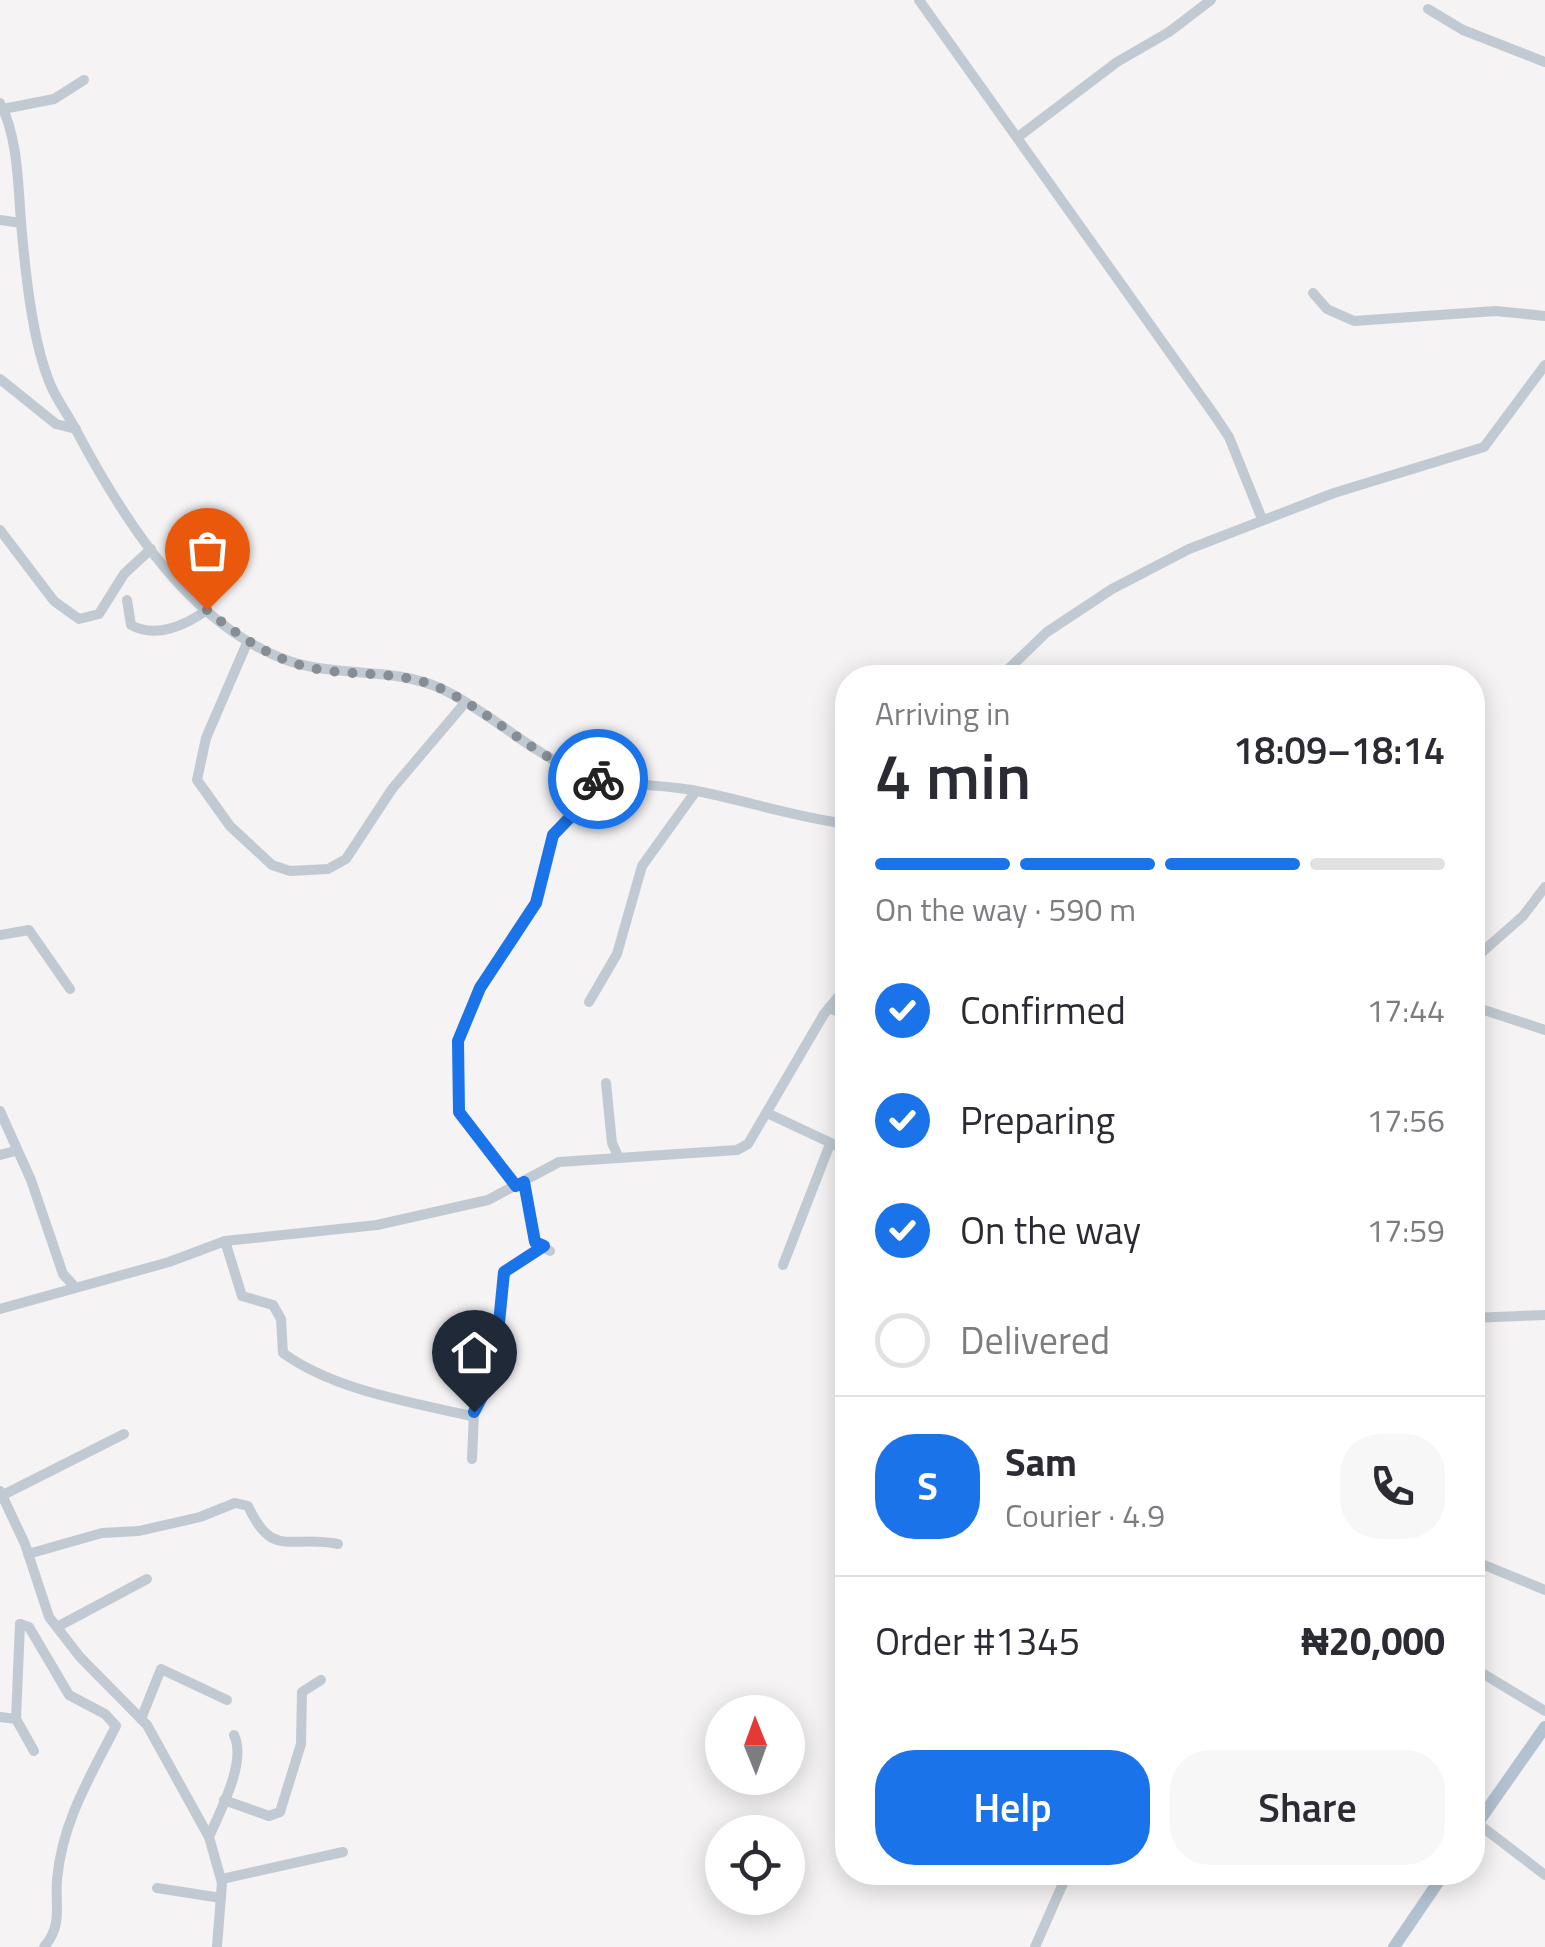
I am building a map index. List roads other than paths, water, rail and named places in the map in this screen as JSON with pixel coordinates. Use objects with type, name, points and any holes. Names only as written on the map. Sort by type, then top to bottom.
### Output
[{"type":"main road","points":[[1485,1810],[1545,1727]]},
{"type":"main road","points":[[1394,1947],[1436,1885]]},
{"type":"street","points":[[918,0],[1229,436],[1262,519]]},
{"type":"street","points":[[1018,137],[1117,62],[1169,32],[1211,0]]},
{"type":"street","points":[[1428,9],[1464,30],[1545,62]]},
{"type":"street","points":[[84,80],[54,99],[2,106],[14,151],[21,223],[46,372],[107,488],[151,549],[207,610],[247,643],[319,669],[414,680],[445,690],[574,770],[614,783],[696,791],[776,814],[835,822]]},
{"type":"street","points":[[0,220],[21,223]]},
{"type":"street","points":[[1313,293],[1327,309],[1354,321],[1496,310],[1545,316]]},
{"type":"street","points":[[1011,665],[1027,648],[1112,590],[1189,549],[1262,519],[1484,447],[1545,365]]},
{"type":"street","points":[[0,380],[56,424],[76,429]]},
{"type":"street","points":[[0,530],[54,601],[79,618],[99,614],[124,574],[151,549]]},
{"type":"street","points":[[127,600],[132,625],[142,630],[176,627],[207,610]]},
{"type":"street","points":[[247,643],[237,676],[206,738],[197,780],[243,841],[280,868],[328,870],[346,860],[392,789],[464,704]]},
{"type":"street","points":[[224,1242],[242,1296],[273,1305],[281,1319],[283,1353],[298,1364],[414,1403],[471,1416],[494,1374],[504,1272],[546,1249],[535,1242],[520,1184],[459,1112],[458,1041],[480,988],[536,903],[553,835],[579,808],[614,783]]},
{"type":"street","points":[[589,1002],[618,954],[642,866],[696,791]]},
{"type":"street","points":[[1485,950],[1543,894]]},
{"type":"street","points":[[0,935],[29,930],[70,989]]},
{"type":"street","points":[[0,1308],[169,1262],[224,1242],[377,1224],[488,1200],[559,1162],[737,1150],[748,1144],[835,1000]]},
{"type":"street","points":[[829,1008],[835,1011]]},
{"type":"street","points":[[1485,1010],[1545,1030]]},
{"type":"street","points":[[606,1083],[612,1144],[619,1158]]},
{"type":"street","points":[[0,1110],[31,1180],[63,1274],[74,1286]]},
{"type":"street","points":[[767,1114],[835,1146]]},
{"type":"street","points":[[783,1265],[830,1144]]},
{"type":"street","points":[[0,1155],[15,1150]]},
{"type":"street","points":[[51,1293],[63,1274]]},
{"type":"street","points":[[1485,1317],[1545,1314]]},
{"type":"street","points":[[472,1459],[474,1412]]},
{"type":"street","points":[[124,1434],[1,1493],[28,1554],[45,1610],[140,1719],[209,1837],[222,1879],[217,1947]]},
{"type":"street","points":[[28,1554],[102,1533],[139,1531],[200,1516],[236,1502],[248,1506],[258,1528],[270,1539],[338,1544]]},
{"type":"street","points":[[0,1519],[13,1516]]},
{"type":"street","points":[[1485,1565],[1545,1590]]},
{"type":"street","points":[[57,1627],[147,1579]]},
{"type":"street","points":[[34,1752],[16,1718],[21,1622],[29,1627],[69,1695],[105,1714],[116,1726],[68,1822],[58,1876],[57,1926],[44,1947]]},
{"type":"street","points":[[140,1719],[160,1669],[227,1700]]},
{"type":"street","points":[[1485,1675],[1545,1711]]},
{"type":"street","points":[[224,1800],[269,1816],[280,1812],[300,1744],[302,1692],[308,1684],[321,1680]]},
{"type":"street","points":[[0,1716],[16,1718]]},
{"type":"street","points":[[209,1837],[224,1800],[238,1744],[234,1735]]},
{"type":"street","points":[[1485,1831],[1545,1875]]},
{"type":"street","points":[[222,1879],[343,1852]]},
{"type":"street","points":[[1035,1947],[1062,1885]]},
{"type":"street","points":[[157,1888],[221,1898]]}]
